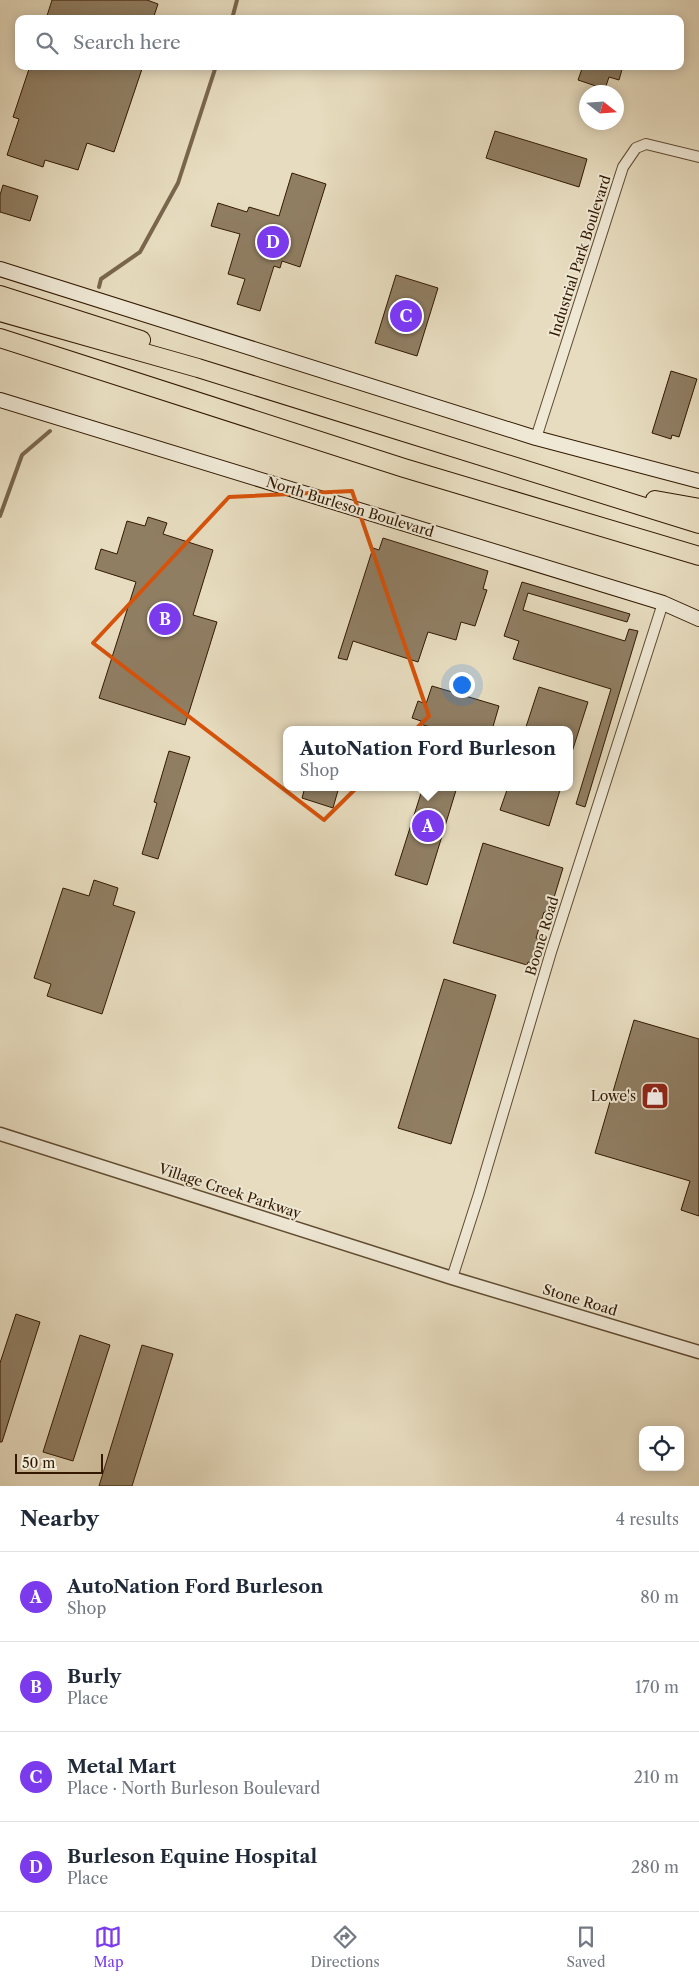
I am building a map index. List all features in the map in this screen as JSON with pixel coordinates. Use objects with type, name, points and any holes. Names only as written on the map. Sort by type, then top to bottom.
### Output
[{"type":"highway","points":[[0,295],[187,355],[198,368]]},
{"type":"highway","points":[[0,312],[198,368],[699,524]]},
{"type":"highway","points":[[0,338],[404,468],[699,556]]},
{"type":"highway","points":[[0,351],[107,384],[190,400]]},
{"type":"highway","points":[[581,486],[699,508]]},
{"type":"main road","points":[[0,269],[536,438],[699,481]]},
{"type":"main road","name":"North Burleson Boulevard","points":[[0,400],[663,603],[699,619]]},
{"type":"street","name":"Industrial Park Boulevard","points":[[536,438],[623,167],[636,148],[646,144],[699,157]]},
{"type":"street","name":"Boone Road","points":[[452,1278],[479,1194],[550,952],[663,603]]},
{"type":"street","name":"Village Creek Parkway","points":[[0,1134],[452,1278]]},
{"type":"street","name":"Stone Road","points":[[452,1278],[699,1352]]},
{"type":"highlighted area","points":[[352,491],[429,716],[324,820],[93,643],[229,497]]},
{"type":"building","points":[[52,0],[147,0],[158,4],[154,15],[47,15]]},
{"type":"building","points":[[29,70],[142,70],[114,152],[87,143],[78,170],[45,160],[43,167],[7,155],[19,119],[13,117]]},
{"type":"building","points":[[582,70],[622,70],[619,80],[609,77],[606,85],[593,85],[578,80]]},
{"type":"building","points":[[495,131],[587,159],[579,187],[486,158]]},
{"type":"building","points":[[292,173],[326,184],[300,267],[282,261],[280,268],[274,266],[260,311],[237,304],[245,279],[228,274],[240,234],[211,226],[218,203],[247,212],[249,207],[279,216]]},
{"type":"building","points":[[3,185],[38,196],[30,221],[0,212],[0,195]]},
{"type":"building","points":[[396,275],[438,288],[417,356],[375,343]]},
{"type":"building","points":[[671,371],[697,379],[679,437],[672,435],[671,439],[652,433]]},
{"type":"building","points":[[148,517],[167,523],[163,534],[213,550],[193,615],[217,622],[185,725],[99,698],[136,582],[95,569],[101,549],[117,554],[127,521],[145,526]]},
{"type":"building","points":[[383,538],[488,571],[483,589],[487,590],[475,626],[461,622],[456,640],[428,632],[418,662],[353,641],[347,660],[338,658],[373,548],[379,550]]},
{"type":"building","points":[[522,582],[630,614],[627,622],[528,593],[523,610],[625,641],[629,629],[638,631],[585,807],[576,804],[611,689],[513,659],[519,641],[504,636]]},
{"type":"building","points":[[432,686],[499,706],[493,726],[427,726],[420,724],[421,721],[412,718],[418,701],[426,704]]},
{"type":"building","points":[[539,687],[588,702],[573,749],[573,726],[526,726]]},
{"type":"building","points":[[169,751],[190,757],[158,859],[142,854],[157,803],[154,802]]},
{"type":"building","points":[[304,791],[338,791],[333,808],[302,798]]},
{"type":"building","points":[[422,791],[456,791],[427,885],[395,875]]},
{"type":"building","points":[[507,791],[560,791],[549,826],[500,810]]},
{"type":"building","points":[[483,843],[563,868],[549,914],[544,912],[536,938],[540,939],[533,963],[528,962],[527,965],[453,943]]},
{"type":"building","points":[[94,880],[118,888],[113,905],[135,912],[102,1014],[47,996],[51,984],[34,978],[63,888],[89,896]]},
{"type":"building","points":[[444,979],[496,995],[451,1144],[398,1128]]},
{"type":"building","name":"Lowe's","points":[[634,1020],[699,1039],[699,1216],[681,1210],[690,1181],[595,1153]]},
{"type":"building","points":[[16,1314],[40,1322],[2,1442],[0,1442],[0,1363]]},
{"type":"building","points":[[80,1335],[110,1345],[73,1461],[43,1452]]},
{"type":"building","points":[[142,1345],[173,1354],[132,1486],[99,1486]]},
{"type":"waterway","points":[[233,15],[237,0]]},
{"type":"waterway","points":[[99,287],[101,279],[140,252],[178,183],[215,70]]},
{"type":"waterway","points":[[0,516],[22,455],[50,431]]},
{"type":"place","name":"Burleson Equine Hospital","points":[[273,242]]},
{"type":"place","name":"Metal Mart","points":[[406,316]]},
{"type":"place","name":"Burly","points":[[165,619]]},
{"type":"place","name":"AutoNation Ford Burleson","points":[[428,826]]},
{"type":"place","name":"Lowe's","points":[[655,1096]]}]
